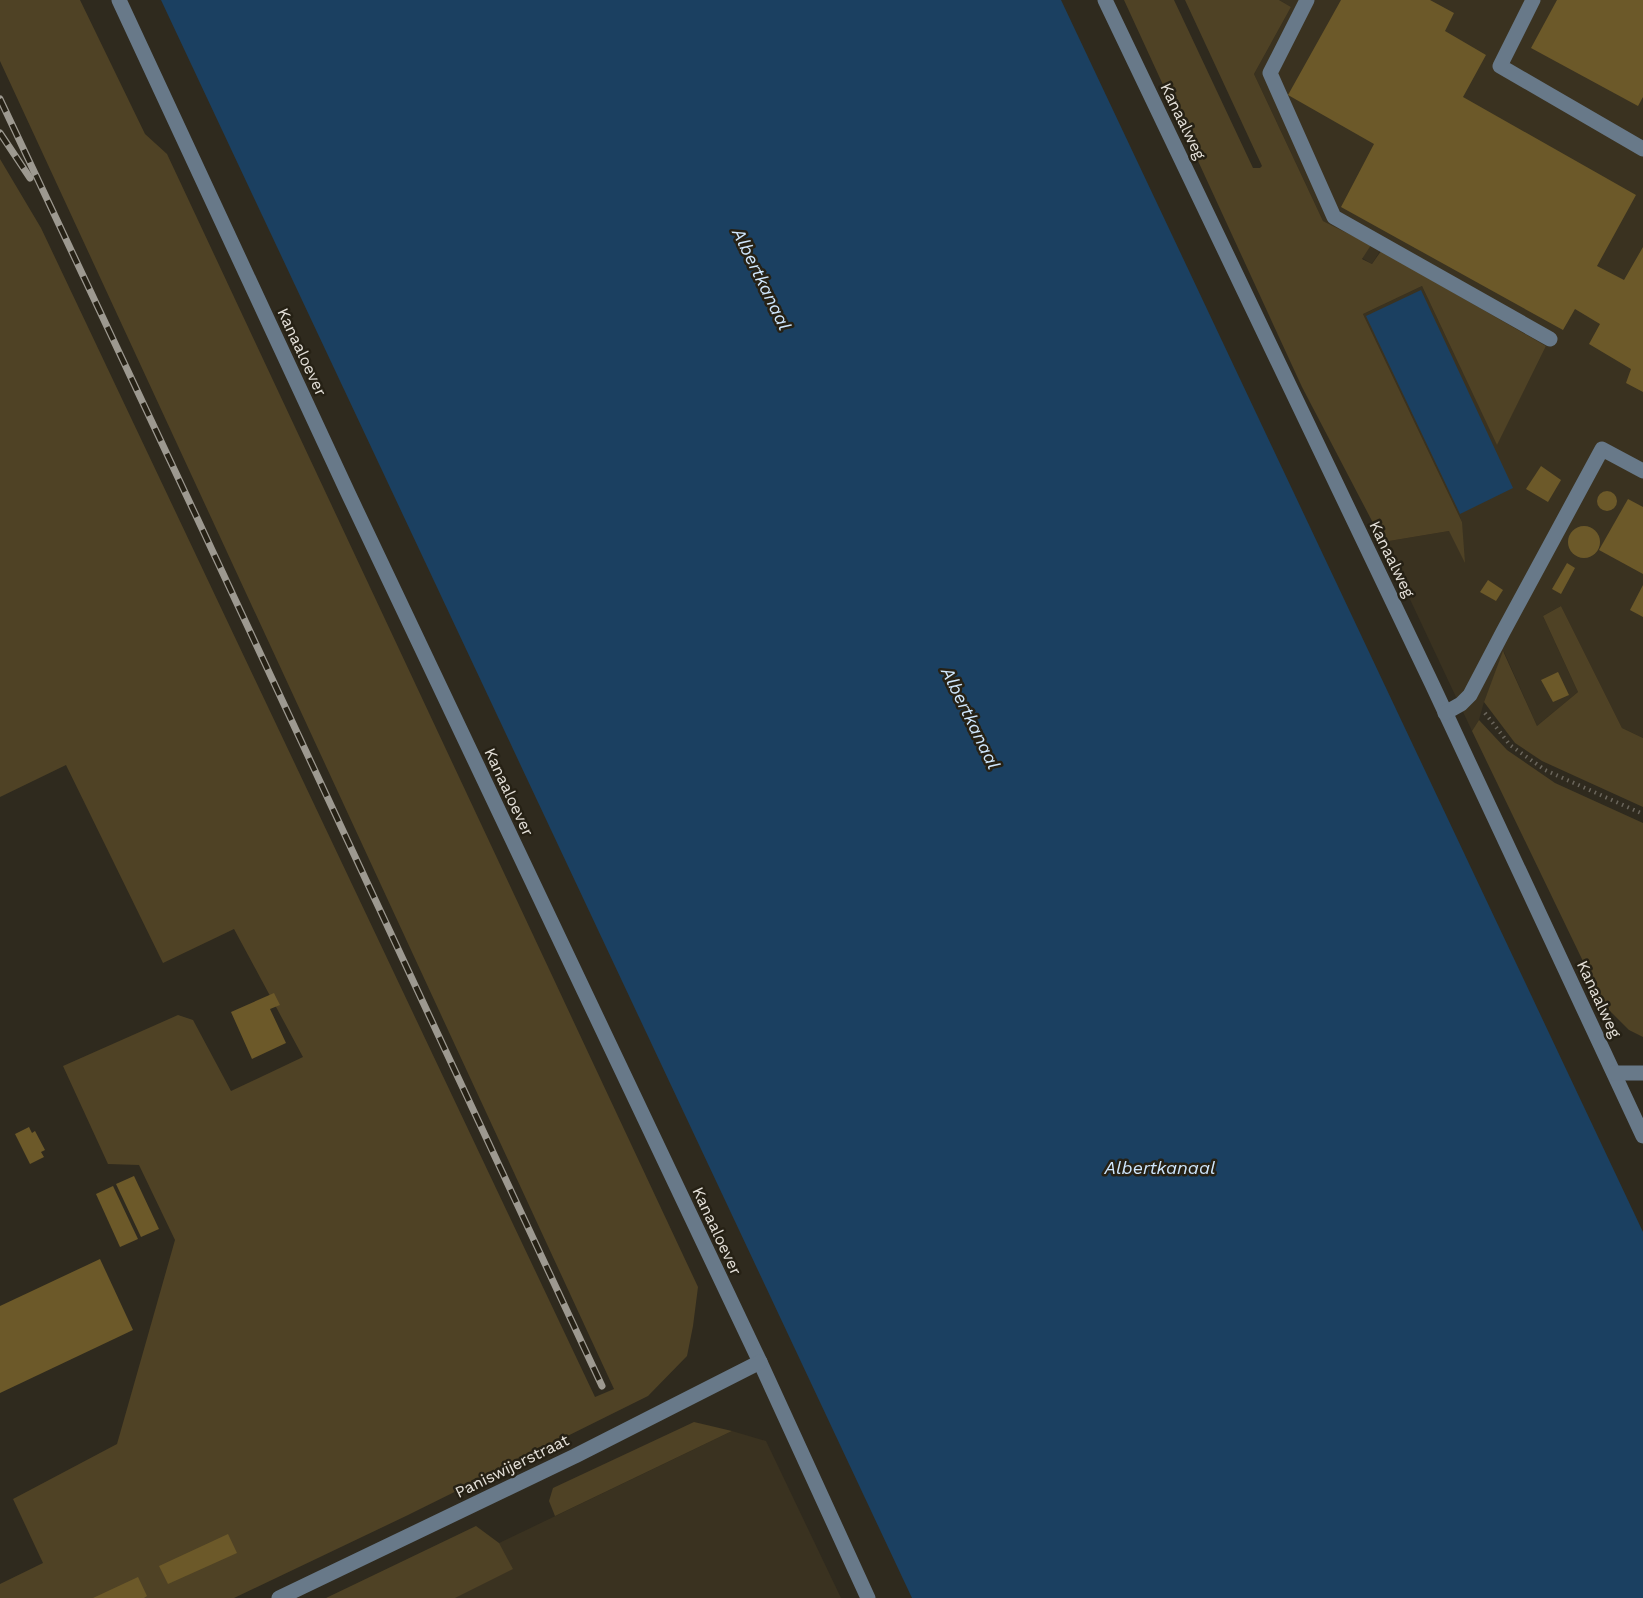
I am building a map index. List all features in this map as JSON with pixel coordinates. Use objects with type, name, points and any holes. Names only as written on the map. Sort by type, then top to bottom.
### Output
[{"type":"street","name":"Kanaaloever","points":[[119,0],[348,493],[760,1362],[868,1598]]},
{"type":"street","name":"Kanaalweg","points":[[1105,0],[1445,713],[1643,1136]]},
{"type":"street","points":[[1307,0],[1270,73],[1334,217],[1550,339]]},
{"type":"street","points":[[1533,0],[1500,66],[1643,149]]},
{"type":"street","points":[[1445,713],[1470,696],[1602,449],[1643,471]]},
{"type":"street","points":[[1614,1072],[1643,1073]]},
{"type":"street","name":"Paniswijerstraat","points":[[279,1598],[575,1456],[760,1362]]},
{"type":"path","points":[[1470,696],[1510,745],[1545,770],[1643,814]]},
{"type":"shaded area","points":[[0,0],[80,0],[145,134],[167,154],[698,1287],[687,1356],[648,1396],[234,1598],[0,1598],[0,1584],[43,1563],[13,1499],[117,1444],[175,1240],[139,1165],[108,1164],[63,1066],[178,1015],[193,1020],[231,1091],[303,1057],[234,929],[163,963],[66,765],[0,797],[0,159],[41,228],[595,1397],[614,1389],[0,61]]},
{"type":"shaded area","points":[[1124,0],[1174,0],[1253,168],[1262,166],[1185,0],[1279,0],[1291,7],[1254,74],[1323,221],[1371,245],[1362,259],[1372,264],[1381,251],[1546,346],[1497,445],[1422,286],[1363,314],[1462,522],[1465,563],[1449,531],[1383,542],[1302,387]]},
{"type":"shaded area","points":[[1279,0],[1643,0],[1643,738],[1622,728],[1561,606],[1543,616],[1578,692],[1537,726],[1504,652],[1479,720],[1472,731],[1383,542],[1449,531],[1462,522],[1363,314],[1422,286],[1497,444],[1546,346],[1380,251],[1372,264],[1362,258],[1370,245],[1323,221],[1254,74],[1291,7]]},
{"type":"shaded area","points":[[1561,606],[1622,728],[1643,738],[1643,807],[1542,761],[1515,743],[1484,702],[1503,651],[1537,726],[1578,692],[1543,616]]},
{"type":"shaded area","points":[[1479,720],[1507,750],[1555,783],[1643,823],[1643,1037],[1629,1030],[1606,1007],[1593,982],[1472,731]]},
{"type":"shaded area","points":[[694,1422],[732,1431],[555,1516],[549,1501],[553,1488]]},
{"type":"shaded area","points":[[732,1431],[766,1441],[841,1598],[385,1598]]},
{"type":"shaded area","points":[[476,1526],[499,1543],[513,1569],[455,1598],[326,1598]]},
{"type":"water","name":"Albertkanaal","points":[[161,0],[1061,0],[1643,1232],[1643,1598],[912,1598]]},
{"type":"water","points":[[1421,290],[1513,488],[1460,514],[1366,316]]},
{"type":"building","points":[[1341,0],[1430,0],[1454,13],[1445,31],[1486,55],[1463,97],[1636,195],[1597,266],[1624,280],[1643,247],[1643,392],[1626,383],[1631,369],[1589,344],[1600,324],[1575,309],[1563,330],[1341,207],[1374,144],[1288,95]]},
{"type":"building","points":[[1557,0],[1643,0],[1643,97],[1638,106],[1531,48]]},
{"type":"building","points":[[1541,466],[1561,480],[1548,502],[1526,489]]},
{"type":"building","points":[[1603,491],[1611,491],[1617,497],[1617,505],[1611,511],[1603,511],[1597,505],[1597,497]]},
{"type":"building","points":[[1628,499],[1643,507],[1643,574],[1599,550]]},
{"type":"building","points":[[1584,526],[1595,531],[1600,542],[1595,553],[1584,558],[1573,553],[1568,542],[1573,531]]},
{"type":"building","points":[[1567,563],[1575,568],[1561,594],[1552,589]]},
{"type":"building","points":[[1488,580],[1503,590],[1496,601],[1480,592]]},
{"type":"building","points":[[1643,585],[1643,617],[1630,610]]},
{"type":"building","points":[[1558,672],[1569,695],[1553,702],[1541,680]]},
{"type":"building","points":[[274,993],[280,1005],[270,1009],[286,1043],[252,1059],[231,1012]]},
{"type":"building","points":[[29,1127],[32,1133],[35,1131],[45,1150],[41,1152],[44,1157],[30,1164],[15,1134]]},
{"type":"building","points":[[134,1176],[159,1229],[141,1237],[116,1184]]},
{"type":"building","points":[[113,1186],[138,1239],[120,1247],[96,1194]]},
{"type":"building","points":[[100,1259],[133,1330],[0,1393],[0,1306]]},
{"type":"building","points":[[228,1534],[237,1553],[168,1584],[159,1566]]},
{"type":"building","points":[[138,1577],[147,1596],[144,1598],[93,1598]]},
{"type":"railway","points":[[0,99],[602,1386]]},
{"type":"railway","points":[[0,133],[30,178]]}]
